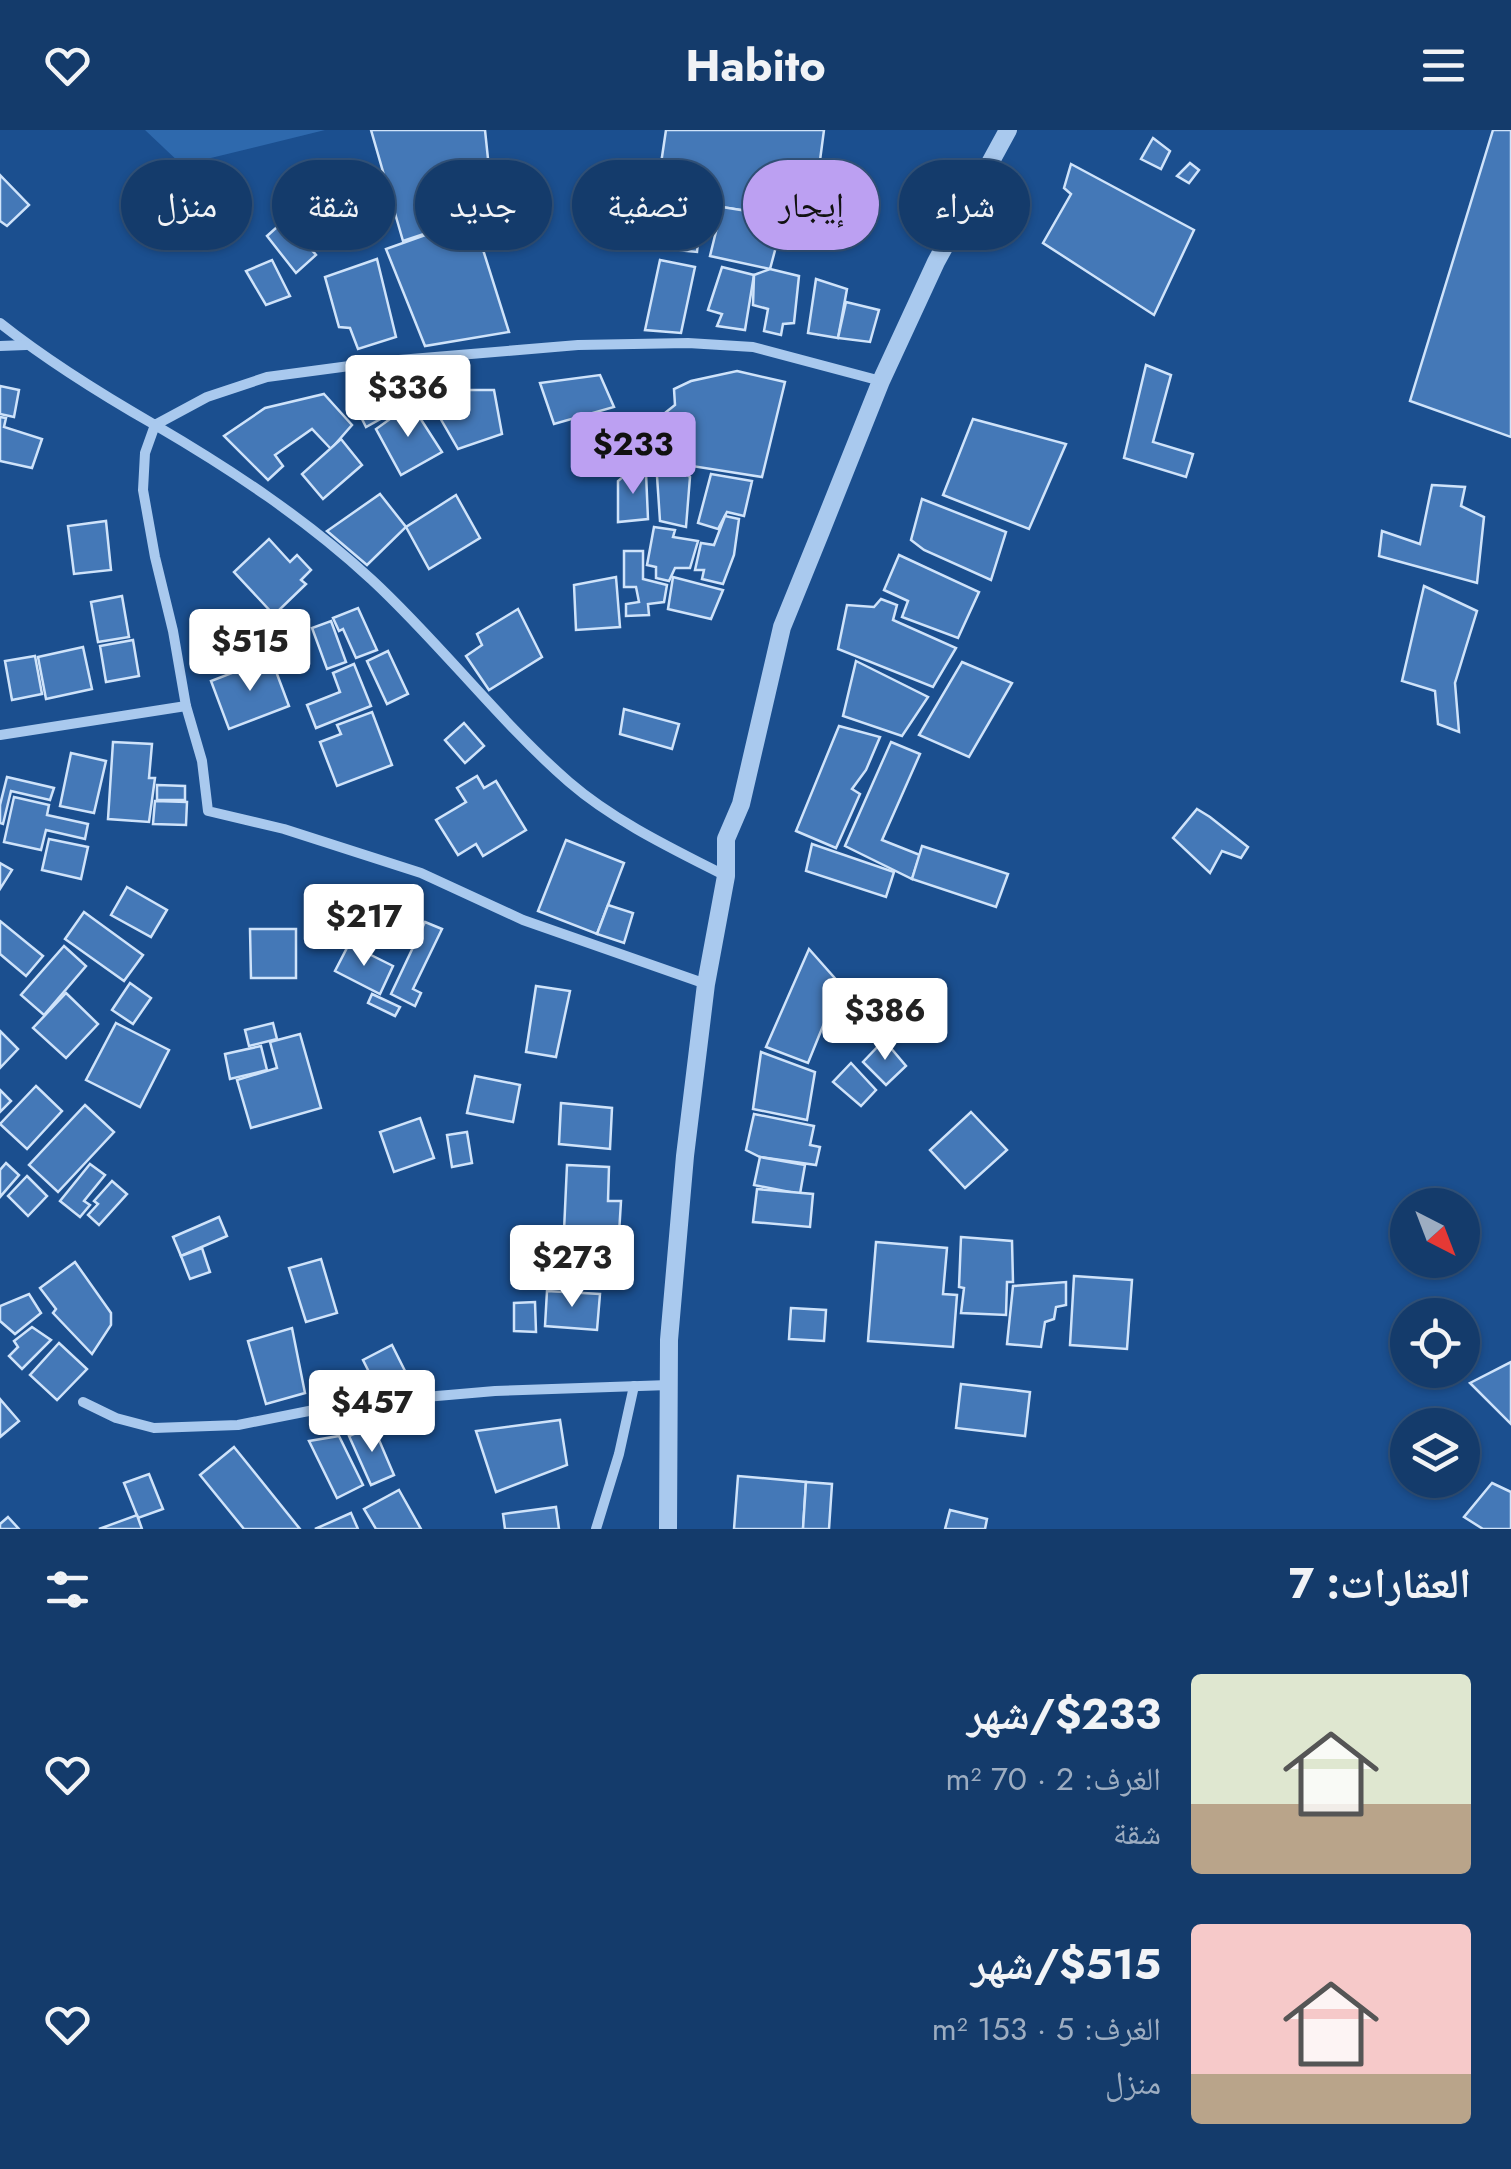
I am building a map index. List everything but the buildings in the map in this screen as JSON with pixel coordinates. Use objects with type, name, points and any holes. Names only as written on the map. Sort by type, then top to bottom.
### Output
[{"type":"street","points":[[668,1529],[670,1340],[685,1156],[706,984],[726,876],[726,839],[741,804],[782,627],[882,381],[936,262],[1008,130]]},
{"type":"street","points":[[0,323],[89,387],[217,461],[287,510],[371,579],[571,783],[649,838],[726,876]]},
{"type":"street","points":[[706,984],[523,920],[421,873],[284,829],[208,812],[202,762],[186,706],[143,490],[145,453],[156,425],[207,397],[267,377],[387,361],[578,345],[688,343],[753,347],[882,381]]},
{"type":"street","points":[[0,346],[28,345]]},
{"type":"street","points":[[0,735],[186,706]]},
{"type":"street","points":[[83,1402],[116,1418],[154,1428],[238,1425],[344,1404],[496,1390],[669,1385]]},
{"type":"street","points":[[596,1529],[634,1386]]},
{"type":"shaded area","points":[[145,130],[325,130],[202,160],[177,160]]}]
